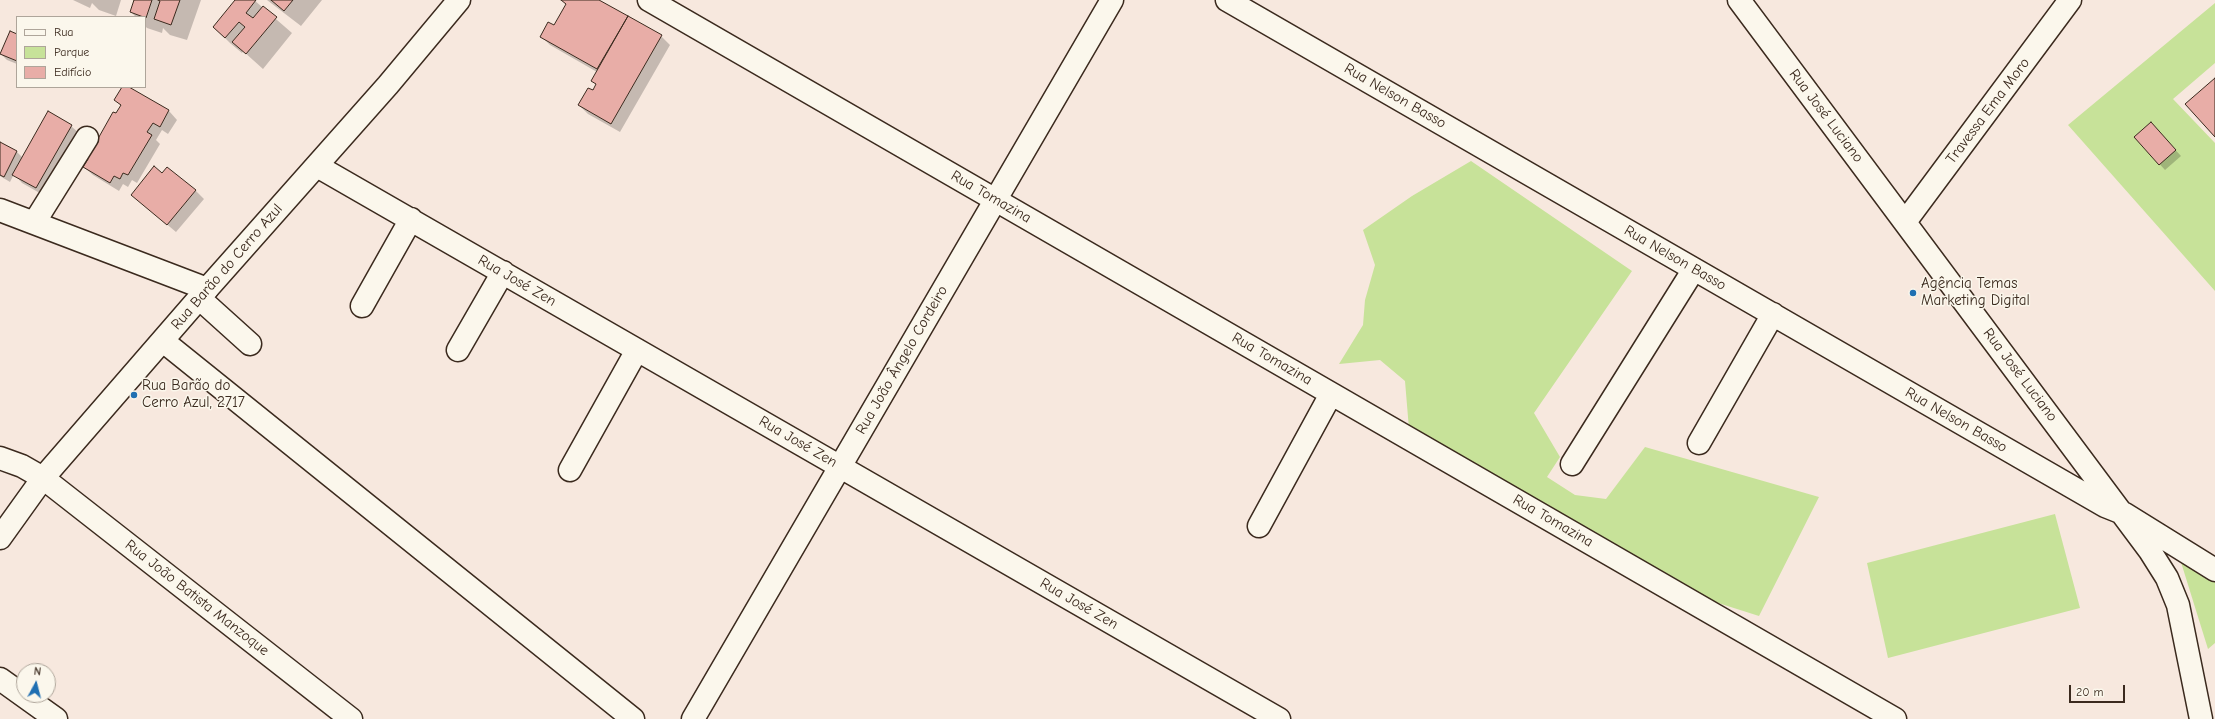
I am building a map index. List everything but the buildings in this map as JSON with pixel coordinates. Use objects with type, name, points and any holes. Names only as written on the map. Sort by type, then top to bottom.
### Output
[{"type":"street","name":"Rua Barão do Cerro Azul","points":[[0,538],[44,478],[203,293],[317,166],[460,0]]},
{"type":"street","name":"Rua Tomazina","points":[[649,0],[1895,719]]},
{"type":"street","name":"Rua João Ângelo Cordeiro","points":[[693,719],[1112,0]]},
{"type":"street","name":"Rua Nelson Basso","points":[[1227,0],[2105,506],[2125,514]]},
{"type":"street","name":"Rua José Luciano","points":[[1739,0],[2125,514],[2167,578],[2178,605],[2186,635],[2201,719]]},
{"type":"street","name":"Travessa Ema Moro","points":[[1905,222],[2070,0]]},
{"type":"street","points":[[34,223],[87,138]]},
{"type":"street","name":"Rua José Zen","points":[[317,166],[1279,719]]},
{"type":"street","points":[[0,210],[203,293],[250,344]]},
{"type":"street","points":[[362,306],[411,220]]},
{"type":"street","points":[[1572,464],[1694,269]]},
{"type":"street","points":[[458,350],[503,272]]},
{"type":"street","points":[[1700,443],[1773,314]]},
{"type":"street","points":[[163,340],[633,719]]},
{"type":"street","points":[[570,470],[637,350]]},
{"type":"street","points":[[1259,526],[1331,394]]},
{"type":"street","name":"Rua João Batista Manzoque","points":[[0,458],[22,466],[44,478],[351,719]]},
{"type":"street","points":[[2125,514],[2215,570]]},
{"type":"street","points":[[0,678],[56,719]]},
{"type":"green space","points":[[2215,3],[2215,63],[2173,99],[2215,143],[2215,291],[2068,125]]},
{"type":"green space","points":[[1471,161],[1632,271],[1534,413],[1560,457],[1547,477],[1575,495],[1606,499],[1645,447],[1819,497],[1759,616],[1693,595],[1409,429],[1405,381],[1380,360],[1339,364],[1363,325],[1365,300],[1375,265],[1363,230],[1412,196]]},
{"type":"green space","points":[[2055,514],[2080,608],[1888,658],[1867,563]]},
{"type":"green space","points":[[2180,559],[2215,582],[2215,643],[2208,649]]},
{"type":"place","name":"Agência Temas Marketing Digital","points":[[1913,293]]},
{"type":"place","name":"Rua Barão do Cerro Azul, 2717","points":[[134,395]]}]
